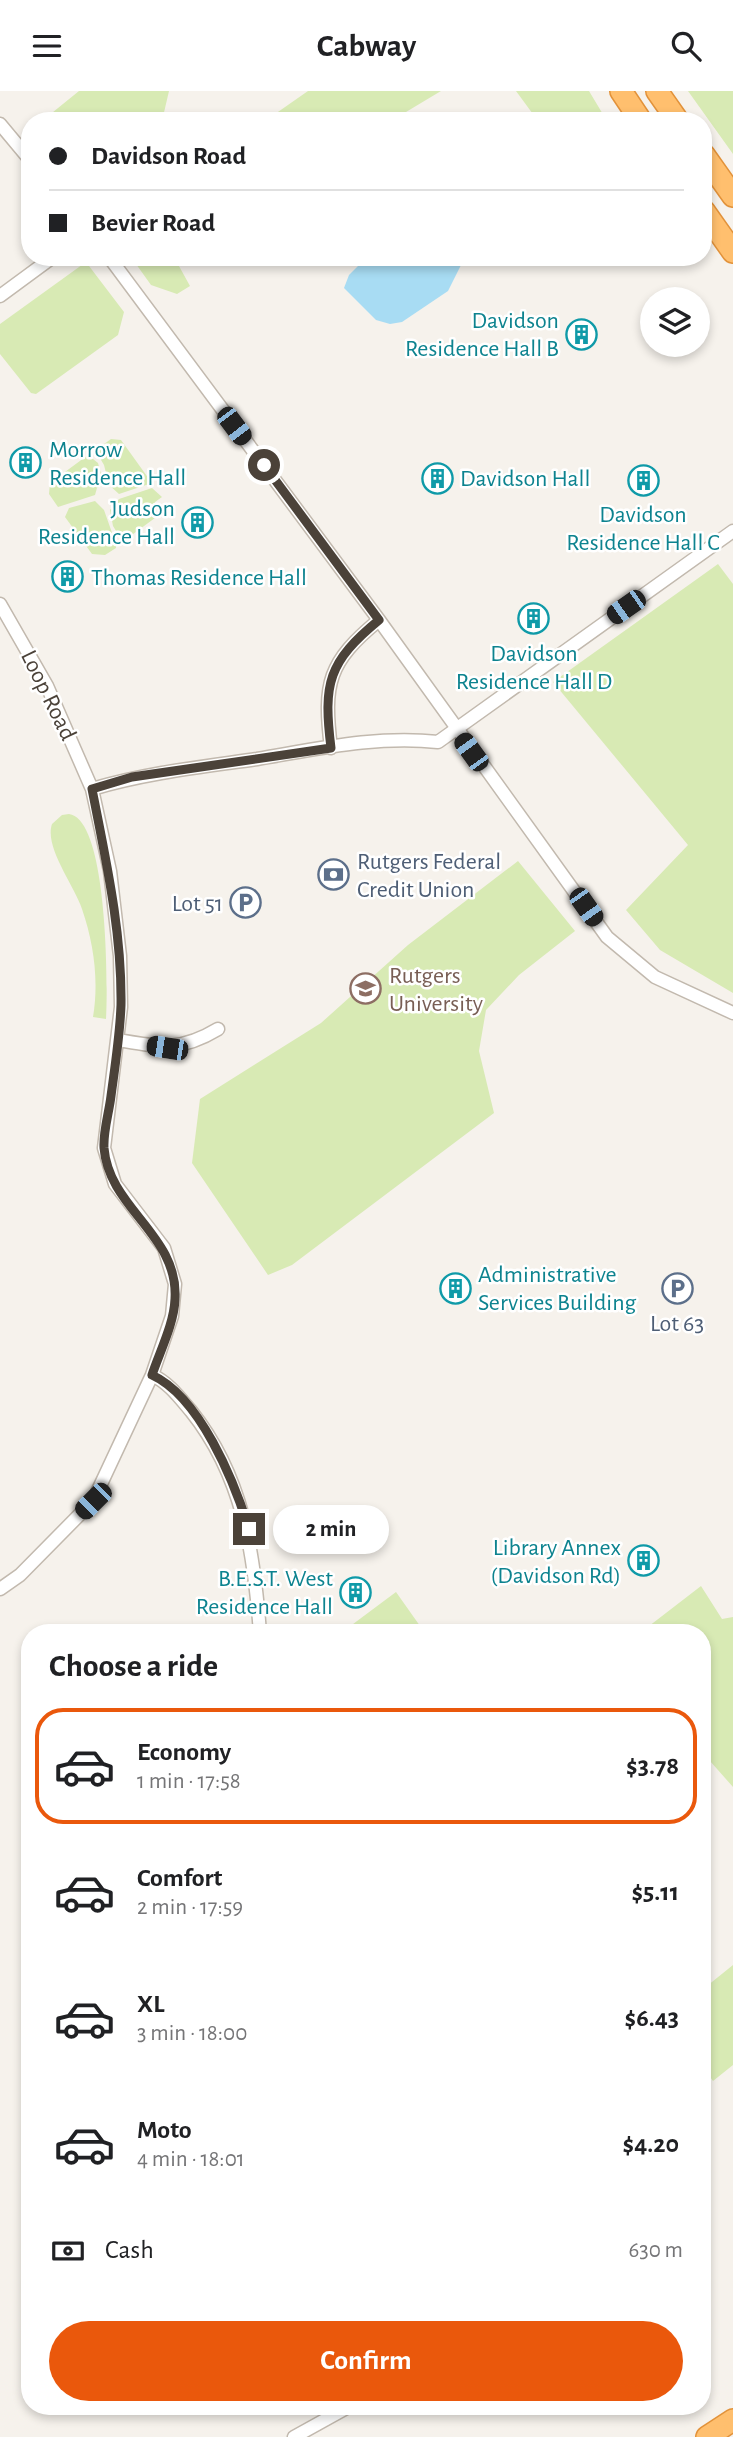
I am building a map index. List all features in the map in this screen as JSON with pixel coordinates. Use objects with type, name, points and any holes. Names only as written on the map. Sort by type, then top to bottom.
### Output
[{"type":"highway","points":[[621,91],[635,112]]},
{"type":"highway","points":[[656,91],[671,112]]},
{"type":"highway","points":[[712,166],[733,195]]},
{"type":"highway","points":[[712,222],[733,252]]},
{"type":"highway","points":[[707,2437],[733,2420]]},
{"type":"street","points":[[0,124],[21,149]]},
{"type":"street","points":[[0,296],[41,266]]},
{"type":"street","points":[[116,266],[379,620],[455,730],[607,937],[656,977],[711,1006],[733,1013]]},
{"type":"street","points":[[92,789],[132,777],[331,748],[405,738],[438,742],[733,531]]},
{"type":"street","name":"Loop Road","points":[[0,604],[47,686],[92,789],[117,916],[121,1007],[105,1131],[107,1166],[126,1201],[164,1248],[176,1284],[172,1316],[152,1375],[93,1501],[20,1575],[0,1589]]},
{"type":"street","points":[[331,748],[328,699],[330,677],[343,652],[379,620]]},
{"type":"street","points":[[118,1040],[167,1048],[185,1045],[218,1029]]},
{"type":"street","points":[[152,1375],[165,1381],[192,1413],[230,1473],[249,1529],[259,1624]]},
{"type":"street","points":[[294,2437],[334,2415]]},
{"type":"green space","points":[[79,91],[169,91],[164,112],[53,112]]},
{"type":"green space","points":[[308,91],[441,91],[406,112],[278,112]]},
{"type":"green space","points":[[516,91],[589,91],[602,112],[531,112]]},
{"type":"green space","points":[[688,91],[733,91],[733,154],[712,125],[712,112],[703,112]]},
{"type":"green space","points":[[80,266],[89,266],[124,312],[118,335],[36,394],[31,393],[0,354],[0,324]]},
{"type":"green space","points":[[137,266],[179,266],[190,286],[177,294],[151,285]]},
{"type":"green space","points":[[111,439],[121,440],[149,479],[149,484],[119,494],[109,485],[104,465],[97,453],[100,447]]},
{"type":"green space","points":[[88,455],[98,463],[104,485],[97,488],[95,495],[58,507],[49,494],[50,483]]},
{"type":"green space","points":[[152,488],[162,497],[155,502],[154,509],[159,515],[125,540],[121,539],[113,526],[110,510],[119,499]]},
{"type":"green space","points":[[95,501],[104,510],[116,544],[116,548],[105,555],[92,554],[65,517],[69,508]]},
{"type":"green space","points":[[718,564],[733,584],[733,993],[660,950],[626,910],[688,845],[553,682]]},
{"type":"green space","points":[[69,814],[82,823],[92,844],[98,872],[107,974],[106,1019],[93,1017],[95,976],[90,936],[78,899],[52,844],[52,824],[62,815]]},
{"type":"green space","points":[[518,861],[575,931],[519,975],[486,1010],[479,1051],[494,1113],[292,1265],[268,1275],[192,1163],[200,1099],[321,1023],[408,945]]},
{"type":"green space","points":[[701,1586],[722,1619],[733,1617],[733,1787],[711,1762],[711,1624],[652,1624]]},
{"type":"green space","points":[[396,1592],[419,1624],[353,1624]]},
{"type":"green space","points":[[733,1965],[733,2065],[713,2081],[711,2078],[711,1983]]},
{"type":"water","points":[[358,266],[460,266],[448,291],[402,322],[390,324],[376,320],[344,288],[349,275]]},
{"type":"place","name":"Davidson Residence Hall B","points":[[582,334]]},
{"type":"place","name":"Morrow Residence Hall","points":[[26,463]]},
{"type":"place","name":"Davidson Hall","points":[[437,478]]},
{"type":"place","name":"Davidson Residence Hall C","points":[[643,480]]},
{"type":"place","name":"Judson Residence Hall","points":[[198,522]]},
{"type":"place","name":"Thomas Residence Hall","points":[[68,577]]},
{"type":"place","name":"Davidson Residence Hall D","points":[[534,619]]},
{"type":"place","name":"Rutgers Federal Credit Union","points":[[334,875]]},
{"type":"place","name":"Lot 51","points":[[246,903]]},
{"type":"place","name":"Rutgers University","points":[[366,989]]},
{"type":"place","name":"Administrative Services Building","points":[[455,1288]]},
{"type":"place","name":"Lot 63","points":[[677,1289]]},
{"type":"place","name":"Library Annex (Davidson Rd)","points":[[644,1561]]},
{"type":"place","name":"B.E.S.T. West Residence Hall","points":[[356,1592]]},
{"type":"route","points":[[249,1529],[230,1473],[208,1434],[165,1381],[152,1375],[172,1316],[176,1284],[171,1262],[164,1248],[126,1201],[107,1166],[105,1131],[121,1007],[120,956],[110,871],[92,789],[132,777],[331,748],[328,727],[330,677],[343,652],[379,620],[264,465]]}]
